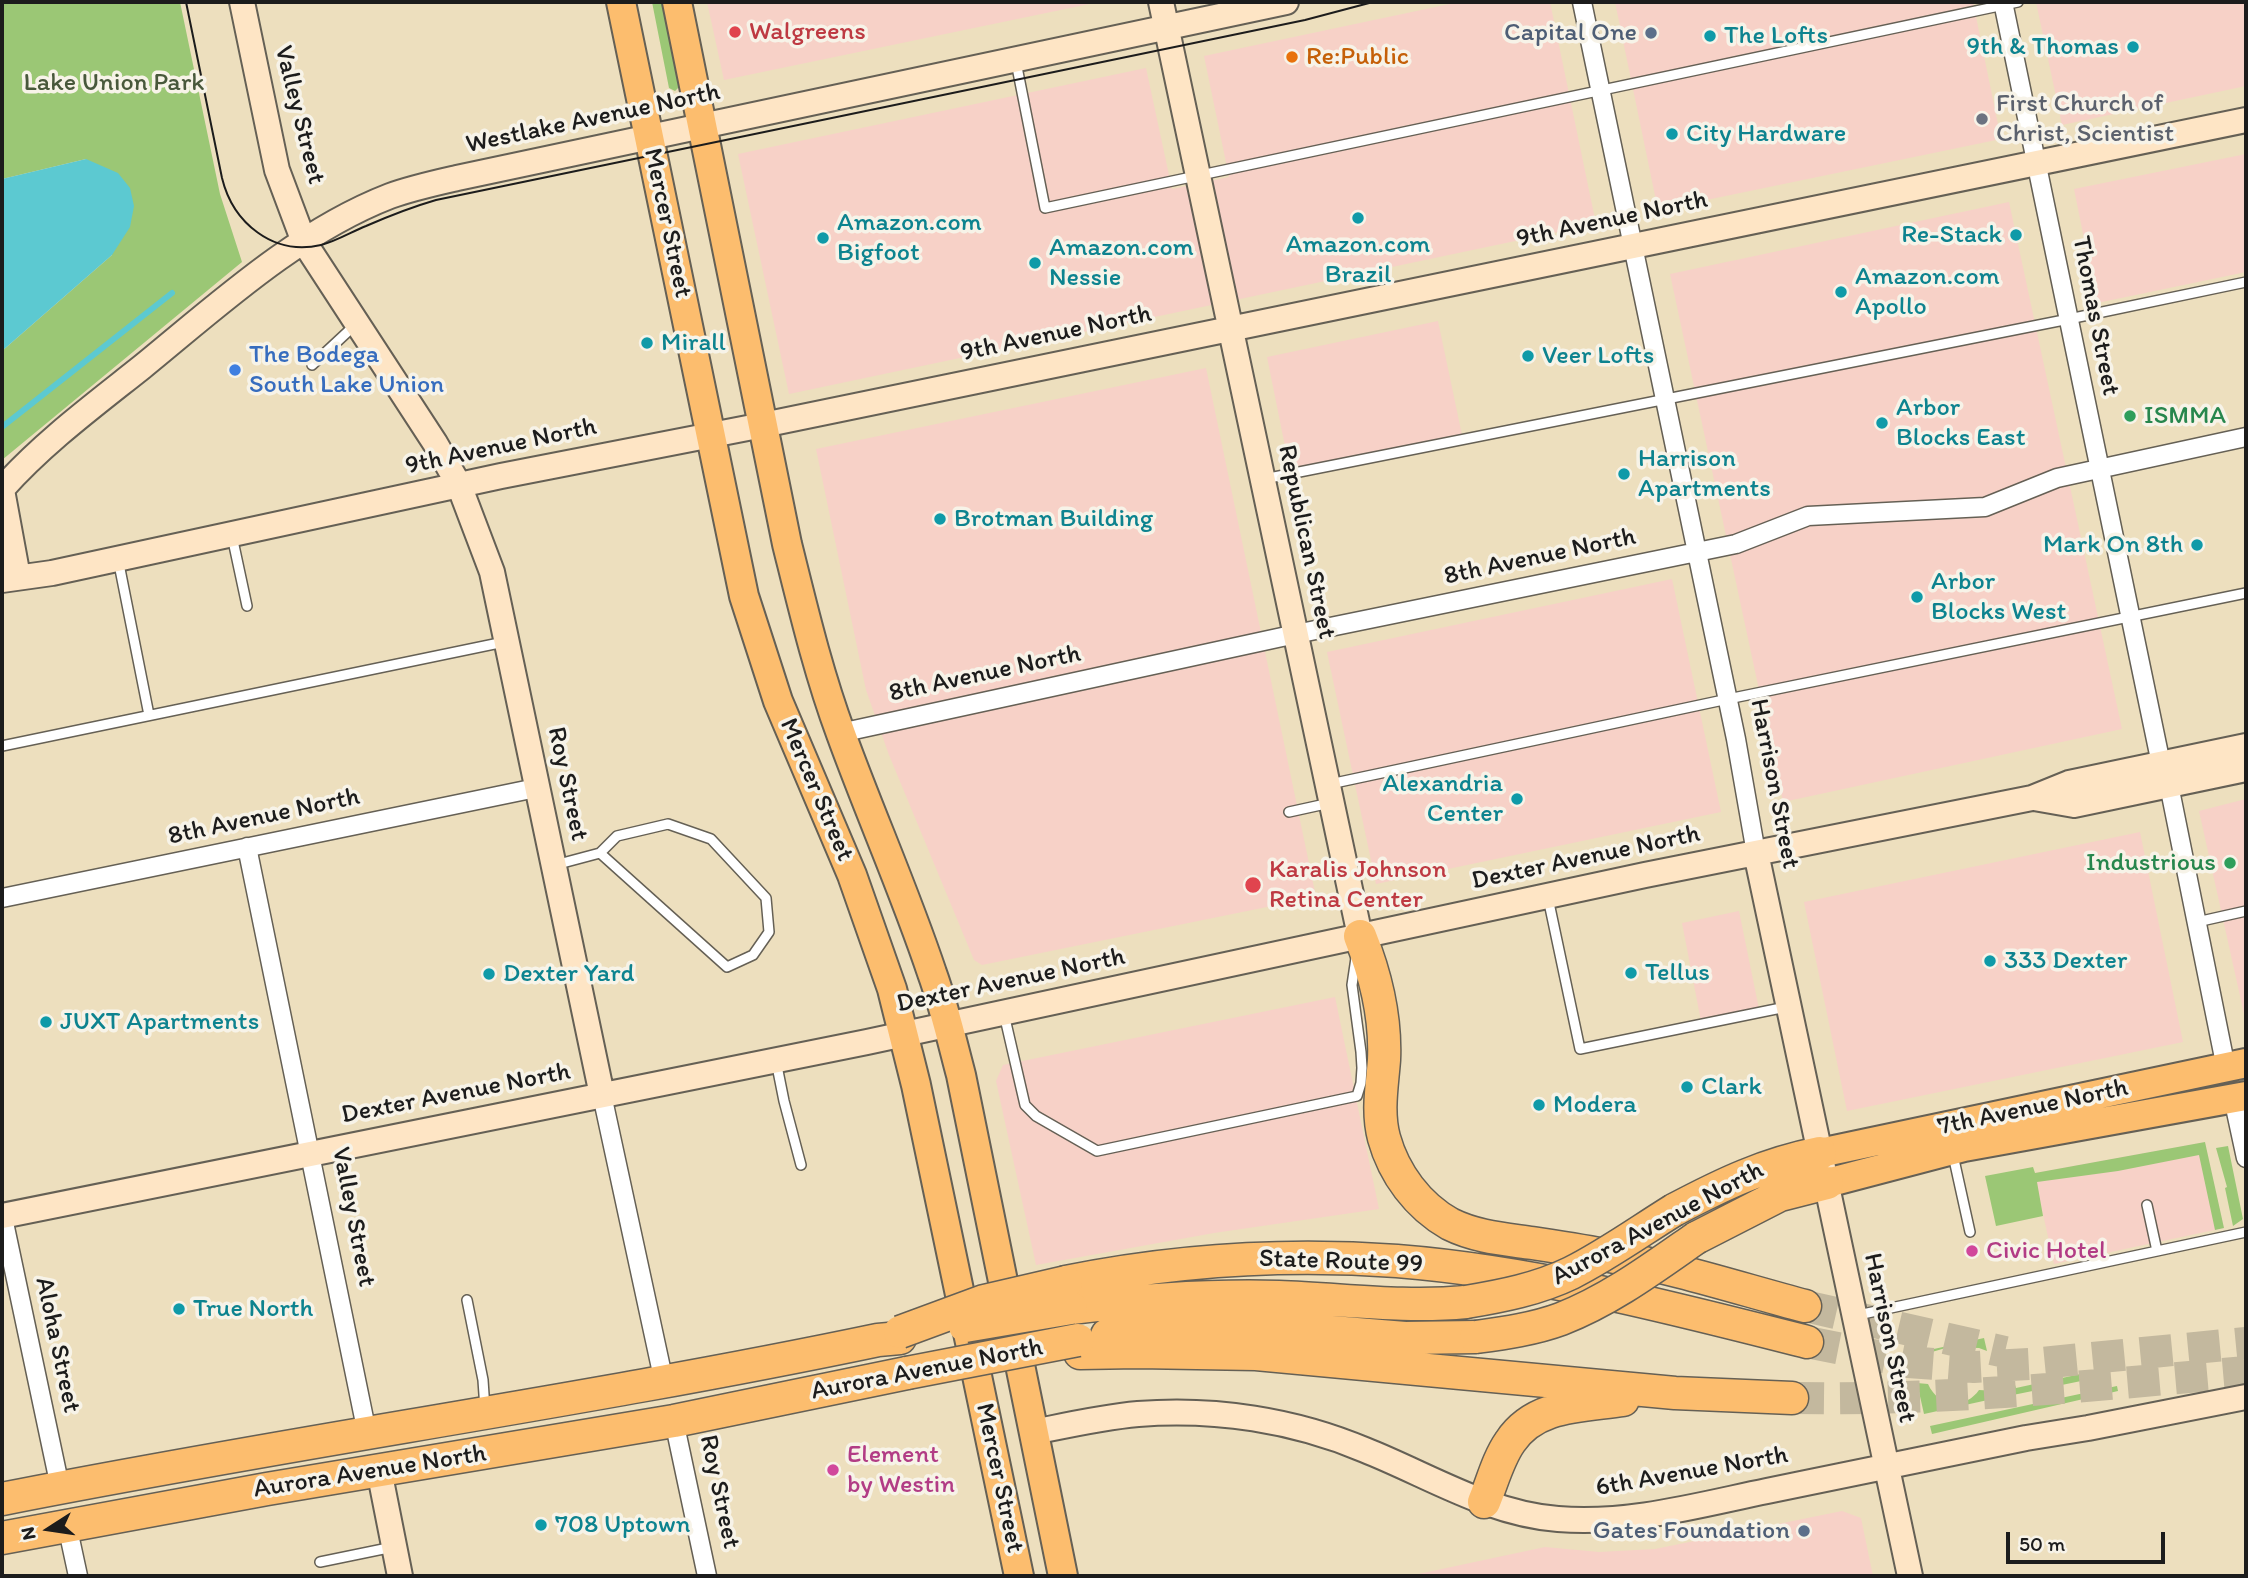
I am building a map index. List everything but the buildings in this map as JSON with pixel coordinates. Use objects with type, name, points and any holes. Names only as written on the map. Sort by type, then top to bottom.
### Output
[{"type":"highway","points":[[1360,936],[1372,965],[1382,1017],[1384,1060],[1380,1114],[1383,1136],[1401,1178],[1431,1211],[1469,1232],[1490,1238],[1613,1256],[1805,1306]]},
{"type":"highway","name":"Aurora Avenue North","points":[[2,1499],[664,1382],[893,1337],[1068,1295],[1118,1303],[1213,1297],[1303,1298],[1403,1305],[1466,1303],[1536,1287],[1569,1274],[1601,1257],[1674,1210],[1746,1174],[1785,1160],[1820,1153]]},
{"type":"highway","name":"Aurora Avenue North","points":[[2,1538],[379,1470],[674,1421],[998,1357],[1079,1346],[1138,1330],[1246,1325],[1382,1337],[1476,1337],[1534,1327],[1588,1307],[1643,1275],[1696,1238],[1780,1195],[1827,1183]]},
{"type":"highway","name":"State Route 99","points":[[1068,1295],[1148,1268],[1236,1260],[1298,1258],[1399,1261],[1569,1287],[1678,1310],[1807,1342]]},
{"type":"highway","points":[[1079,1346],[1150,1352],[1256,1354],[1675,1393],[1792,1398]]},
{"type":"highway","points":[[1484,1502],[1509,1443],[1531,1420],[1560,1409],[1675,1393]]},
{"type":"main road","name":"Valley Street","points":[[242,2],[277,170],[304,242]]},
{"type":"main road","name":"Mercer Street","points":[[621,2],[744,596],[765,666],[791,735],[852,875],[891,985],[916,1085],[1019,1576]]},
{"type":"main road","name":"Mercer Street","points":[[677,2],[800,596],[816,659],[841,733],[910,908],[948,1024],[961,1075],[1063,1576]]},
{"type":"main road","name":"Republican Street","points":[[1161,2],[1360,936]]},
{"type":"main road","name":"Westlake Avenue North","points":[[10,579],[2,490],[40,449],[222,302],[304,242],[352,214],[389,197],[421,187],[649,137],[1286,2]]},
{"type":"main road","name":"9th Avenue North","points":[[10,579],[52,573],[459,485],[2246,120]]},
{"type":"main road","name":"Roy Street","points":[[304,242],[435,443],[459,485],[492,572],[602,1095]]},
{"type":"main road","name":"Dexter Avenue North","points":[[2,1215],[904,1034],[1548,896],[2032,798],[2074,805],[2246,746]]},
{"type":"main road","name":"Dexter Avenue North","points":[[2165,774],[2246,769]]},
{"type":"main road","name":"Harrison Street","points":[[1756,853],[1910,1576]]},
{"type":"main road","name":"7th Avenue North","points":[[1820,1153],[2236,1065]]},
{"type":"main road","name":"7th Avenue North","points":[[1827,1183],[1952,1149],[2240,1097]]},
{"type":"main road","name":"6th Avenue North","points":[[1034,1432],[1138,1414],[1188,1412],[1261,1419],[1332,1437],[1484,1502],[1529,1515],[1587,1520],[1652,1515],[2026,1438],[2246,1397]]},
{"type":"main road","points":[[1034,1432],[1021,1445],[1048,1576]]},
{"type":"main road","points":[[379,1470],[400,1576]]},
{"type":"street","name":"Harrison Street","points":[[1582,2],[1728,699],[1756,853]]},
{"type":"street","name":"Thomas Street","points":[[2008,3],[2130,617],[2197,922],[2236,1065]]},
{"type":"street","name":"8th Avenue North","points":[[841,733],[1296,634],[1735,544],[1808,516],[1985,507],[2057,478],[2246,437]]},
{"type":"street","name":"8th Avenue North","points":[[2,898],[536,788]]},
{"type":"street","name":"Valley Street","points":[[247,847],[367,1433]]},
{"type":"street","name":"Roy Street","points":[[602,1095],[664,1382]]},
{"type":"street","points":[[2240,1097],[2246,1158]]},
{"type":"street","name":"Aloha Street","points":[[2,1215],[60,1488]]},
{"type":"street","name":"Roy Street","points":[[674,1421],[707,1576]]},
{"type":"street","points":[[67,1525],[78,1576]]},
{"type":"lane","points":[[1016,60],[1045,208],[2008,3]]},
{"type":"lane","points":[[1263,480],[2246,282]]},
{"type":"lane","points":[[312,365],[356,324]]},
{"type":"lane","points":[[232,534],[247,606]]},
{"type":"lane","points":[[118,559],[149,715]]},
{"type":"lane","points":[[1289,812],[1330,793],[1728,699],[2246,593]]},
{"type":"lane","points":[[2,746],[508,642]]},
{"type":"lane","points":[[553,866],[600,853],[617,836],[668,824],[711,839],[766,898],[769,932],[753,955],[727,967],[600,853]]},
{"type":"lane","points":[[1548,896],[1580,1049],[1788,1006]]},
{"type":"lane","points":[[2197,922],[2246,911]]},
{"type":"lane","name":"Republican Street","points":[[1004,1013],[1024,1105],[1036,1116],[1097,1151],[1357,1096],[1361,1083],[1362,1052],[1352,985],[1360,936]]},
{"type":"lane","points":[[775,1059],[801,1165]]},
{"type":"lane","points":[[1952,1149],[1970,1231]]},
{"type":"lane","points":[[2147,1205],[2162,1261]]},
{"type":"lane","points":[[1854,1315],[1981,1284],[2246,1232]]},
{"type":"lane","points":[[2133,1256],[2136,1266]]},
{"type":"lane","points":[[467,1300],[483,1380],[486,1414]]},
{"type":"lane","points":[[320,1562],[395,1547]]},
{"type":"shaded area","points":[[707,2],[1099,2],[724,80]]},
{"type":"shaded area","points":[[1459,2],[1550,2],[1596,224],[789,394],[738,154],[1146,68],[1172,189],[1229,177],[1204,56]]},
{"type":"shaded area","points":[[1615,2],[1973,2],[2001,139],[1658,210]]},
{"type":"shaded area","name":"9th & Thomas","points":[[2036,2],[2246,2],[2246,86],[2062,125]]},
{"type":"shaded area","points":[[2246,154],[2246,272],[2097,303],[2074,189]]},
{"type":"shaded area","points":[[2009,202],[2122,729],[1783,802],[1670,274]]},
{"type":"shaded area","points":[[1438,321],[1462,435],[1290,471],[1267,357]]},
{"type":"shaded area","points":[[1206,368],[1316,897],[982,965],[974,960],[889,755],[866,690],[816,449]]},
{"type":"shaded area","points":[[1672,579],[1721,812],[1376,884],[1327,652]]},
{"type":"shaded area","name":"Industrious","points":[[2246,799],[2246,1023],[2199,811]]},
{"type":"shaded area","name":"333 Dexter","points":[[2140,832],[2183,1042],[1847,1111],[1804,902]]},
{"type":"shaded area","points":[[1739,911],[1759,1009],[1701,1021],[1682,923]]},
{"type":"shaded area","points":[[1335,997],[1379,1209],[1214,1233],[1036,1265],[996,1081],[1003,1065]]},
{"type":"shaded area","points":[[2205,1142],[2224,1228],[2054,1264],[2034,1173]]},
{"type":"shaded area","name":"Gates Foundation","points":[[1842,1511],[1861,1518],[1873,1576],[1409,1576],[1545,1547],[1599,1552],[1655,1549]]},
{"type":"green space","name":"Lake Union Park","points":[[2,2],[180,2],[220,194],[242,262],[2,460],[2,351],[112,255],[86,159],[2,179]]},
{"type":"green space","points":[[652,2],[662,2],[680,86],[675,91],[669,88]]},
{"type":"green space","points":[[2205,1142],[2224,1228],[2215,1230],[2199,1155],[2118,1171],[2037,1182],[2043,1216],[1996,1226],[1985,1176],[2033,1167],[2035,1173]]},
{"type":"green space","points":[[2228,1146],[2243,1219],[2233,1226],[2225,1188],[2227,1187],[2216,1148]]},
{"type":"green space","points":[[1984,1338],[1987,1351],[1979,1348],[1949,1347],[1925,1354],[1913,1364],[1911,1354]]},
{"type":"green space","points":[[2085,1373],[2086,1380],[2013,1395],[2011,1386],[2015,1385],[2016,1388]]},
{"type":"green space","points":[[1917,1383],[1928,1384],[1938,1397],[1952,1403],[1967,1401],[1979,1390],[1996,1391],[1997,1398],[1924,1414]]},
{"type":"green space","points":[[2117,1386],[2118,1391],[1932,1434],[1930,1426]]},
{"type":"water","points":[[86,159],[118,173],[130,188],[134,206],[130,227],[112,255],[2,351],[2,179]]},
{"type":"waterway","points":[[2,427],[172,293]]},
{"type":"tunnel","points":[[1805,1306],[2005,1352]]},
{"type":"tunnel","points":[[1807,1342],[1908,1362],[1974,1367],[2246,1343]]},
{"type":"tunnel","points":[[1792,1398],[1963,1395],[2246,1372]]},
{"type":"tram line","points":[[186,2],[227,194],[235,209],[258,232],[287,246],[303,247],[327,243],[392,215],[436,200],[1305,20],[1373,2]]},
{"type":"place","name":"Walgreens","points":[[735,32]]},
{"type":"place","name":"Capital One","points":[[1651,33]]},
{"type":"place","name":"The Lofts","points":[[1710,36]]},
{"type":"place","name":"9th & Thomas","points":[[2133,47]]},
{"type":"place","name":"Re:Public","points":[[1292,57]]},
{"type":"place","name":"First Church of Christ, Scientist","points":[[1982,119]]},
{"type":"place","name":"City Hardware","points":[[1672,134]]},
{"type":"place","name":"Amazon.com Brazil","points":[[1358,218]]},
{"type":"place","name":"Re-Stack","points":[[2016,235]]},
{"type":"place","name":"Amazon.com Bigfoot","points":[[823,238]]},
{"type":"place","name":"Amazon.com Nessie","points":[[1035,263]]},
{"type":"place","name":"Amazon.com Apollo","points":[[1841,292]]},
{"type":"place","name":"Mirall","points":[[647,343]]},
{"type":"place","name":"Veer Lofts","points":[[1528,356]]},
{"type":"place","name":"The Bodega South Lake Union","points":[[235,370]]},
{"type":"place","name":"ISMMA","points":[[2130,416]]},
{"type":"place","name":"Arbor Blocks East","points":[[1882,423]]},
{"type":"place","name":"Harrison Apartments","points":[[1624,474]]},
{"type":"place","name":"Brotman Building","points":[[940,519]]},
{"type":"place","name":"Mark On 8th","points":[[2197,545]]},
{"type":"place","name":"Arbor Blocks West","points":[[1917,597]]},
{"type":"place","name":"Alexandria Center","points":[[1517,799]]},
{"type":"place","name":"Industrious","points":[[2230,863]]},
{"type":"place","name":"Karalis Johnson Retina Center","points":[[1253,885]]},
{"type":"place","name":"333 Dexter","points":[[1990,961]]},
{"type":"place","name":"Tellus","points":[[1631,973]]},
{"type":"place","name":"Dexter Yard","points":[[489,974]]},
{"type":"place","name":"JUXT Apartments","points":[[46,1022]]},
{"type":"place","name":"Clark","points":[[1687,1087]]},
{"type":"place","name":"Modera","points":[[1539,1105]]},
{"type":"place","name":"Civic Hotel","points":[[1972,1251]]},
{"type":"place","name":"True North","points":[[179,1309]]},
{"type":"place","name":"Element by Westin","points":[[833,1470]]},
{"type":"place","name":"708 Uptown","points":[[541,1525]]},
{"type":"place","name":"Gates Foundation","points":[[1804,1531]]}]
